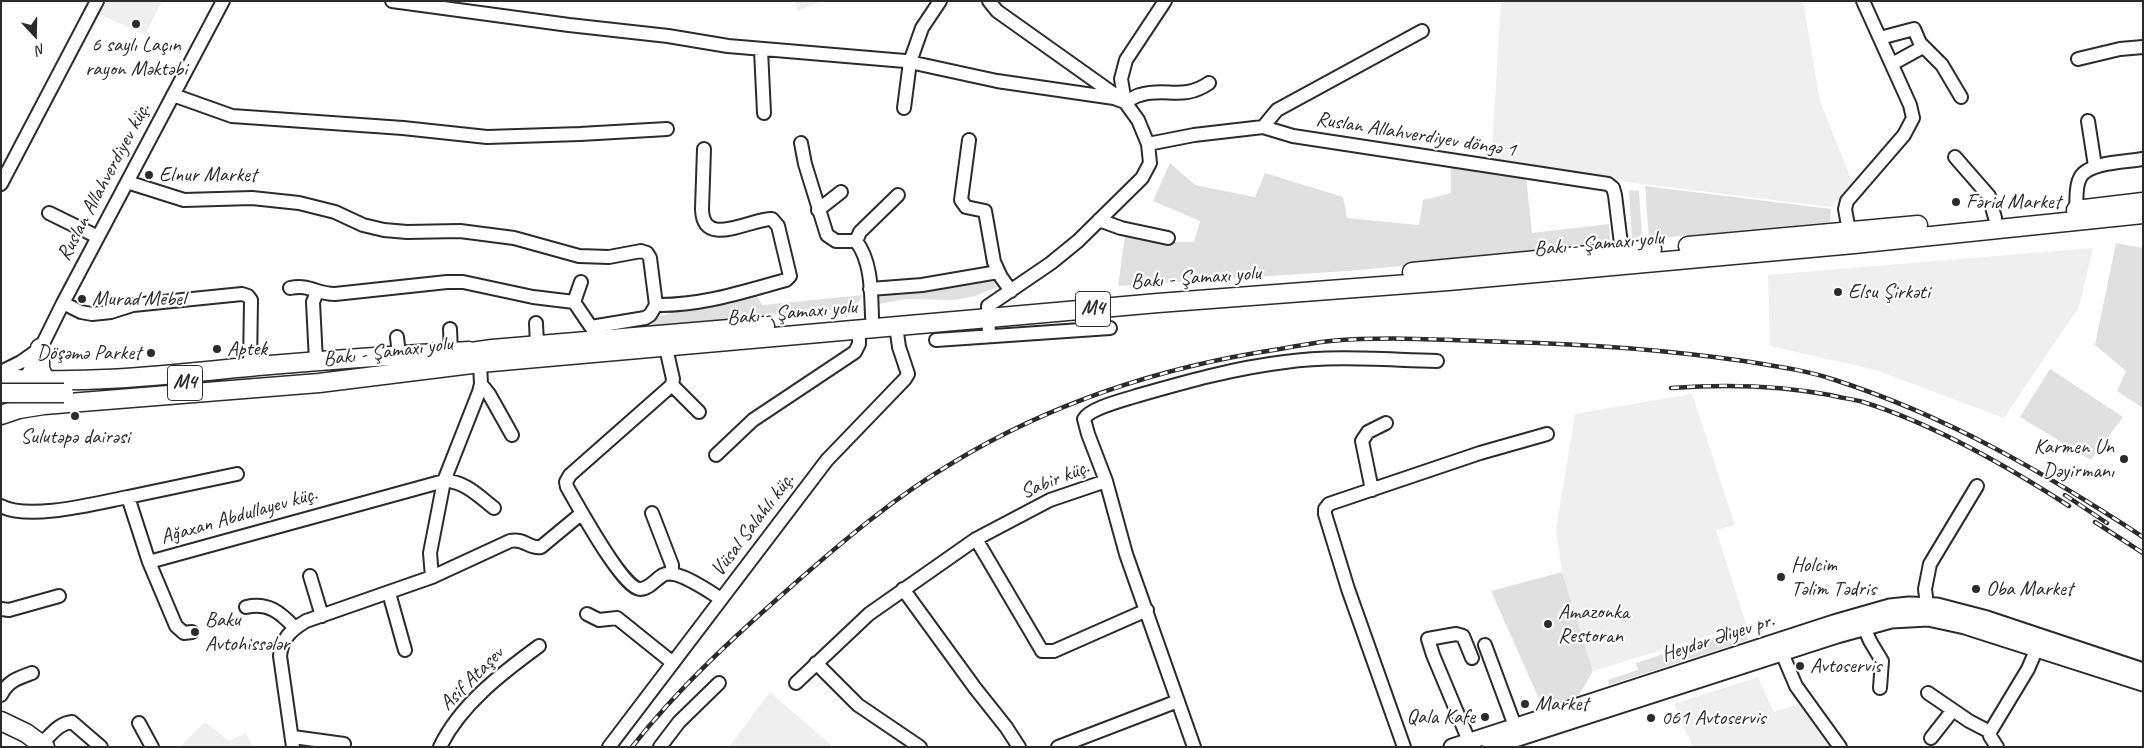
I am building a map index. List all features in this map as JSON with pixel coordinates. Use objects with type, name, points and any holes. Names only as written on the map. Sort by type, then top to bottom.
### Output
[{"type":"highway","name":"Bakı - Şamaxı yolu","points":[[1,393],[36,394],[98,390],[311,367],[398,355],[537,345],[591,334],[872,317],[988,321],[1148,294],[1331,280],[1996,218],[2143,202]]},
{"type":"highway","name":"Bakı - Şamaxı yolu","points":[[1,415],[44,406],[319,383],[480,363],[666,348],[859,329],[988,321],[1448,281],[1854,244],[2143,214]]},
{"type":"highway","points":[[40,348],[40,369],[46,381],[34,385],[30,392],[36,402],[44,406]]},
{"type":"highway","name":"Bakı - Şamaxı yolu","points":[[1,378],[46,381],[103,379],[250,367],[385,365],[492,349]]},
{"type":"highway","points":[[1,721],[26,733],[43,745]]},
{"type":"main road","name":"Heydər Əliyev pr.","points":[[1501,743],[1515,726],[1890,607],[1927,605],[1949,608],[2143,671]]},
{"type":"main road","name":"Heydər Əliyev pr.","points":[[1452,747],[1469,741],[1501,743],[1891,620],[1928,618],[1965,626],[2143,683]]},
{"type":"street","points":[[1,184],[97,1]]},
{"type":"street","name":"Ruslan Allahverdiyev küç.","points":[[1,415],[15,398],[26,380],[63,303],[222,1]]},
{"type":"street","points":[[392,1],[569,25],[668,36],[761,50],[910,62],[997,81],[1114,98],[1125,102],[1140,95],[1150,93],[1188,93],[1198,91],[1209,83]]},
{"type":"street","points":[[904,108],[910,62],[922,28],[940,1]]},
{"type":"street","points":[[988,321],[991,304],[1072,246],[1142,178],[1150,163],[1148,144],[1138,120],[1125,102],[997,11],[989,1]]},
{"type":"street","points":[[1125,102],[1121,79],[1126,60],[1165,1]]},
{"type":"street","points":[[1849,231],[1845,209],[1848,200],[1904,135],[1913,118],[1910,105],[1863,1]]},
{"type":"street","points":[[1880,38],[1908,29],[1914,29],[1923,48],[1942,65],[1961,97]]},
{"type":"street","points":[[1263,127],[1277,110],[1422,31]]},
{"type":"street","points":[[2078,59],[2120,49],[2143,47]]},
{"type":"street","points":[[1892,64],[1923,48]]},
{"type":"street","points":[[761,50],[764,113]]},
{"type":"street","points":[[173,95],[220,112],[249,118],[403,128],[487,137],[667,129]]},
{"type":"street","points":[[2088,121],[2095,166]]},
{"type":"street","name":"Ruslan Allahverdiyev döngə 1","points":[[1148,144],[1180,137],[1263,127],[1303,138],[1608,184],[1613,188],[1615,195],[1622,252]]},
{"type":"street","points":[[969,140],[961,200],[966,207],[985,211],[994,262],[998,272],[1011,291]]},
{"type":"street","points":[[801,143],[818,210],[827,235],[836,241],[856,242]]},
{"type":"street","points":[[656,305],[675,305],[716,300],[786,280],[790,276],[778,226],[772,219],[722,230],[712,229],[705,225],[702,218],[704,148]]},
{"type":"street","points":[[1954,157],[1989,196],[1996,218]]},
{"type":"street","points":[[2076,210],[2079,179],[2083,173],[2095,166],[2143,159]]},
{"type":"street","points":[[127,182],[184,200],[252,198],[299,203],[335,212],[364,225],[384,230],[407,232],[460,231],[514,238],[579,256],[609,258],[641,251],[647,253],[650,258],[656,305],[650,315],[644,318],[591,334],[574,302],[581,282]]},
{"type":"street","points":[[818,210],[840,192]]},
{"type":"street","points":[[856,242],[860,232],[898,195]]},
{"type":"street","points":[[49,213],[98,237]]},
{"type":"street","points":[[1099,220],[1120,228],[1168,238]]},
{"type":"street","points":[[856,242],[865,258],[872,317]]},
{"type":"street","points":[[870,289],[922,285],[998,272]]},
{"type":"street","points":[[290,288],[303,286],[317,292],[335,294],[455,282],[533,297],[574,302]]},
{"type":"street","points":[[311,367],[313,302],[317,292]]},
{"type":"street","points":[[63,303],[81,312],[92,314],[111,312],[133,305],[242,294],[248,296],[251,300],[250,367]]},
{"type":"street","points":[[936,340],[988,321],[1110,328]]},
{"type":"street","points":[[536,322],[537,345]]},
{"type":"street","name":"Vüsal Salahlı küç.","points":[[609,747],[827,460],[905,379],[908,374],[899,348],[896,326]]},
{"type":"street","points":[[450,329],[451,352]]},
{"type":"street","points":[[716,455],[753,420],[855,352],[859,344],[859,329]]},
{"type":"street","points":[[397,337],[398,355]]},
{"type":"street","points":[[1,372],[21,362],[40,348]]},
{"type":"street","points":[[666,348],[673,379],[672,385],[570,475],[566,482],[567,487],[611,560],[636,588],[646,588],[662,575],[672,574],[695,582],[721,599]]},
{"type":"street","points":[[1106,481],[1084,418],[1092,412],[1118,401],[1238,369],[1286,362],[1324,360],[1438,361]]},
{"type":"street","points":[[432,577],[430,552],[444,481],[481,384],[480,363]]},
{"type":"street","points":[[481,384],[490,394],[512,435]]},
{"type":"street","points":[[672,385],[699,412]]},
{"type":"street","points":[[1372,490],[1362,441],[1368,432],[1386,423]]},
{"type":"street","points":[[1404,747],[1348,588],[1325,509],[1329,504],[1480,453],[1547,434]]},
{"type":"street","points":[[1,506],[20,512],[73,507],[237,474]]},
{"type":"street","points":[[444,481],[464,486],[494,508]]},
{"type":"street","name":"Ağaxan Abdullayev küç.","points":[[128,497],[149,562],[444,481]]},
{"type":"street","name":"Sabir küç.","points":[[796,683],[869,614],[976,540],[1050,500],[1106,481],[1126,554],[1194,747]]},
{"type":"street","points":[[1927,605],[1925,590],[1930,564],[1977,486]]},
{"type":"street","points":[[344,744],[293,742],[280,656],[283,641],[295,628],[306,621],[432,577],[510,541],[522,540],[537,548],[542,547],[582,513]]},
{"type":"street","points":[[652,513],[672,565],[672,574]]},
{"type":"street","points":[[976,540],[1042,651],[1054,651],[1147,610]]},
{"type":"street","points":[[149,562],[176,626],[184,633],[192,632]]},
{"type":"street","points":[[310,576],[322,616]]},
{"type":"street","points":[[903,589],[975,688],[1006,726],[1019,747]]},
{"type":"street","points":[[390,593],[405,650]]},
{"type":"street","points":[[1,609],[9,610],[59,596]]},
{"type":"street","points":[[246,607],[253,605],[266,606],[278,611],[295,628]]},
{"type":"street","points":[[586,614],[599,620],[617,618],[672,663]]},
{"type":"street","points":[[1864,627],[1867,636],[1882,661],[1880,688]]},
{"type":"street","points":[[1469,741],[1428,639],[1456,634],[1464,636],[1472,658]]},
{"type":"street","points":[[1485,645],[1515,726]]},
{"type":"street","name":"Asif Ataşev","points":[[440,747],[455,724],[474,701],[504,671],[539,646]]},
{"type":"street","points":[[1997,747],[1990,736],[1990,732],[2028,669],[2037,648]]},
{"type":"street","points":[[1782,653],[1796,686],[1840,747]]},
{"type":"street","points":[[816,663],[858,705],[920,747]]},
{"type":"street","points":[[1,695],[12,681],[32,673]]},
{"type":"street","points":[[660,747],[679,722],[719,683]]},
{"type":"street","points":[[1928,693],[1990,732]]},
{"type":"street","points":[[1058,747],[1178,701]]},
{"type":"street","points":[[1931,738],[1953,710]]},
{"type":"street","points":[[43,745],[59,726],[72,722],[101,747]]},
{"type":"street","points":[[139,723],[152,747]]},
{"type":"shaded area","name":"6 saylı Laçın rayon Məktəbi","points":[[103,1],[162,1],[145,35],[97,13]]},
{"type":"shaded area","points":[[795,1],[822,1],[798,11]]},
{"type":"shaded area","points":[[1501,1],[1803,1],[1820,101],[1853,184],[1832,207],[1642,184],[1491,163]]},
{"type":"shaded area","points":[[1170,163],[1195,185],[1255,197],[1265,173],[1343,197],[1347,218],[1419,225],[1423,200],[1451,193],[1451,166],[1526,176],[1532,233],[1609,224],[1611,247],[1347,271],[1118,286],[1125,235],[1165,242],[1194,242],[1200,221],[1153,201]]},
{"type":"shaded area","points":[[1645,186],[1831,209],[1830,222],[1649,239]]},
{"type":"shaded area","points":[[1629,190],[1639,191],[1642,237],[1632,238]]},
{"type":"shaded area","points":[[2116,243],[2143,248],[2143,408],[2117,391],[2126,371],[2095,345]]},
{"type":"shaded area","points":[[2093,248],[2079,307],[2004,418],[1876,370],[1770,346],[1768,275]]},
{"type":"shaded area","points":[[993,275],[1000,286],[975,296],[955,300],[906,299],[879,304],[877,295]]},
{"type":"shaded area","points":[[756,294],[762,305],[863,295],[857,305],[852,308],[615,331],[616,326]]},
{"type":"shaded area","points":[[2050,369],[2123,417],[2091,460],[2020,417]]},
{"type":"shaded area","points":[[1692,394],[1735,525],[1716,530],[1746,624],[1593,671],[1562,572],[1556,529],[1575,414]]},
{"type":"shaded area","points":[[1562,572],[1593,671],[1579,695],[1543,708],[1491,591]]},
{"type":"shaded area","points":[[1744,628],[1748,640],[1609,685],[1608,680],[1638,670],[1636,663]]},
{"type":"shaded area","points":[[1758,677],[1774,712],[1802,703],[1835,747],[1693,747],[1674,704]]},
{"type":"shaded area","points":[[770,692],[833,747],[729,747]]},
{"type":"shaded area","points":[[205,722],[229,741],[246,733],[253,747],[180,747]]},
{"type":"railway","points":[[632,747],[688,683],[771,604],[870,520],[911,489],[954,462],[1031,421],[1111,389],[1195,365],[1237,356],[1330,341],[1441,339],[1596,346],[1715,357],[1813,374],[1876,394],[1956,429],[2032,469],[2143,537]]},
{"type":"railway","points":[[1671,388],[1711,386],[1771,387],[1830,395],[1863,402],[1916,422],[1969,447],[2069,506]]},
{"type":"railway","points":[[2065,495],[2107,523]]},
{"type":"railway","points":[[2095,522],[2143,553]]},
{"type":"place","name":"6 saylı Laçın rayon Məktəbi","points":[[136,24]]},
{"type":"place","name":"Elnur Market","points":[[149,175]]},
{"type":"place","name":"Fərid Market","points":[[1956,202]]},
{"type":"place","name":"Elsu Şirkəti","points":[[1838,292]]},
{"type":"place","name":"Murad Mebel","points":[[82,299]]},
{"type":"place","name":"Aptek","points":[[217,349]]},
{"type":"place","name":"Döşəmə Parket","points":[[151,353]]},
{"type":"place","name":"Sulutəpə dairəsi","points":[[75,416]]},
{"type":"place","name":"Karmen Un Dəyirmanı","points":[[2124,459]]},
{"type":"place","name":"Holcim Təlim Tədris","points":[[1781,577]]},
{"type":"place","name":"Oba Market","points":[[1976,589]]},
{"type":"place","name":"Amazonka Restoran","points":[[1548,624]]},
{"type":"place","name":"Baku Avtohissələr","points":[[195,632]]},
{"type":"place","name":"Avtoservis","points":[[1800,666]]},
{"type":"place","name":"Market","points":[[1525,704]]},
{"type":"place","name":"Qala Kafe","points":[[1485,717]]},
{"type":"place","name":"061 Avtoservis","points":[[1651,718]]}]
